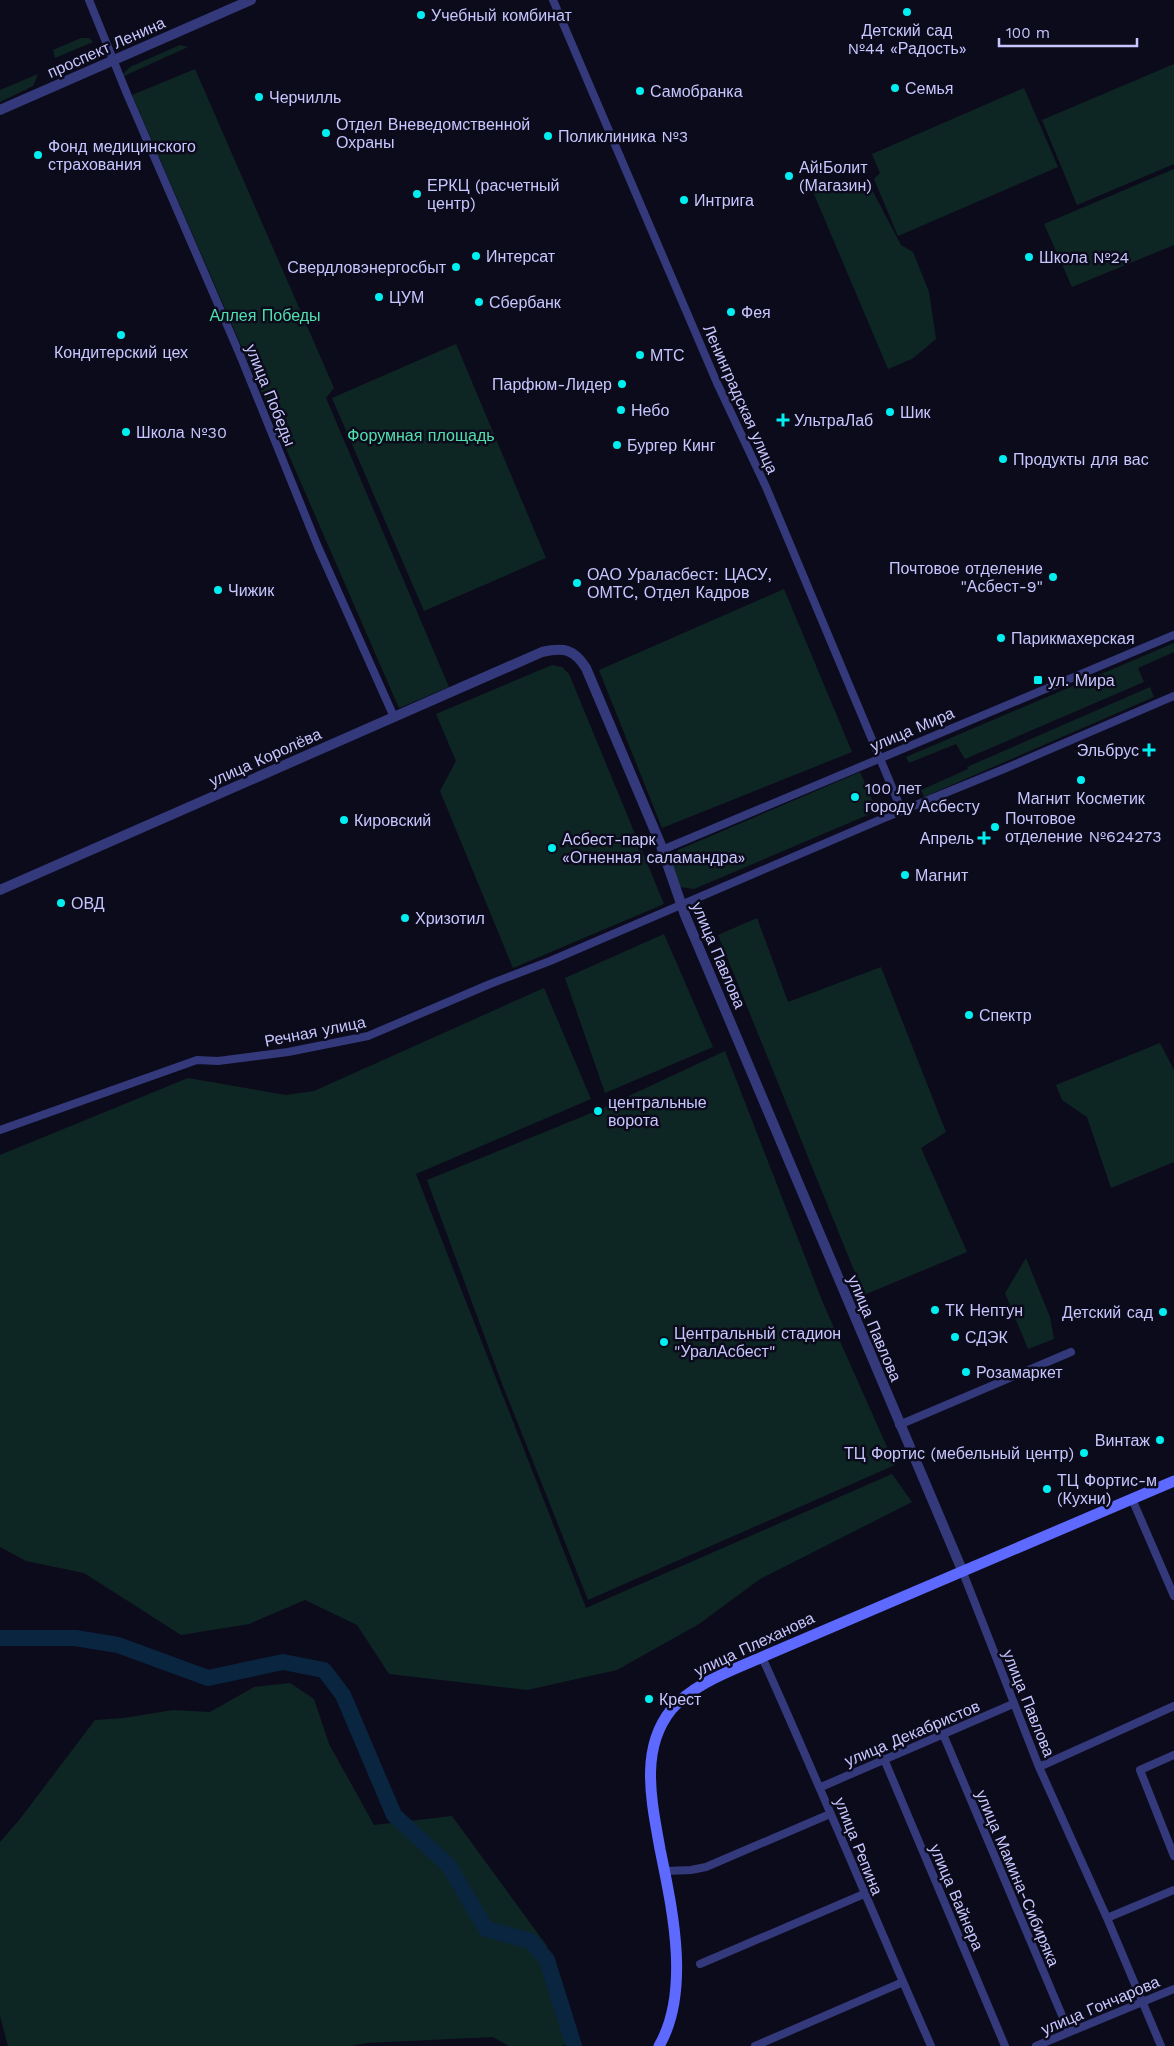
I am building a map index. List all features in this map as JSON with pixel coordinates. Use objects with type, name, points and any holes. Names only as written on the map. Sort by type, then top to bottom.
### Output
[{"type":"main road","name":"улица Плеханова","points":[[659,2046],[669,2023],[677,1972],[672,1917],[649,1778],[654,1745],[662,1724],[672,1710],[698,1688],[762,1657],[1174,1480]]},
{"type":"street","name":"улица Победы","points":[[89,0],[113,61],[240,355],[318,547],[394,717]]},
{"type":"street","name":"проспект Ленина","points":[[0,110],[251,0]]},
{"type":"street","name":"Ленинградская улица","points":[[553,0],[717,383],[766,487],[902,811]]},
{"type":"street","name":"улица Мира","points":[[662,850],[1174,635]]},
{"type":"street","name":"улица Павлова","points":[[542,652],[557,648],[567,650],[578,656],[586,668],[662,850],[681,904],[899,1425],[962,1570],[1039,1767],[1107,1918],[1161,2046]]},
{"type":"street","name":"улица Королёва","points":[[0,890],[542,652]]},
{"type":"street","points":[[681,904],[1174,696]]},
{"type":"street","name":"Речная улица","points":[[0,1130],[197,1060],[218,1060],[288,1052],[368,1036],[490,984],[559,958],[681,904]]},
{"type":"street","points":[[899,1425],[1071,1352]]},
{"type":"street","points":[[1132,1499],[1174,1596]]},
{"type":"street","name":"улица Репина","points":[[762,1657],[821,1787],[830,1814],[930,2046]]},
{"type":"street","name":"улица Декабристов","points":[[821,1787],[1013,1704]]},
{"type":"street","points":[[1039,1767],[1174,1706]]},
{"type":"street","name":"улица Мамина-Сибиряка","points":[[943,1734],[1069,2032]]},
{"type":"street","points":[[1174,1755],[1140,1770],[1174,1856]]},
{"type":"street","name":"улица Вайнера","points":[[884,1759],[1005,2046]]},
{"type":"street","points":[[665,1872],[706,1867],[830,1814]]},
{"type":"street","points":[[1107,1918],[1174,1890]]},
{"type":"street","points":[[700,1964],[864,1894]]},
{"type":"street","points":[[755,2046],[903,1982]]},
{"type":"street","name":"улица Гончарова","points":[[1036,2046],[1174,1988]]},
{"type":"green space","points":[[81,38],[89,38],[93,42],[55,58],[53,50]]},
{"type":"green space","points":[[180,45],[188,47],[124,76],[124,73],[130,67]]},
{"type":"green space","points":[[94,49],[94,57],[63,75],[59,64]]},
{"type":"green space","points":[[1174,64],[1174,164],[1077,205],[1042,120]]},
{"type":"green space","name":"Аллея Победы","points":[[195,69],[334,388],[326,398],[449,687],[399,708],[132,95]]},
{"type":"green space","points":[[38,74],[33,86],[0,102],[0,90]]},
{"type":"green space","points":[[1024,88],[1058,167],[898,236],[874,179],[880,173],[872,154]]},
{"type":"green space","points":[[1174,169],[1174,245],[1072,287],[1044,224]]},
{"type":"green space","points":[[808,180],[870,186],[901,245],[913,252],[929,292],[936,339],[912,359],[888,369]]},
{"type":"green space","name":"Форумная площадь","points":[[456,344],[546,558],[424,611],[332,398]]},
{"type":"green space","points":[[784,589],[852,752],[662,828],[599,670]]},
{"type":"green space","points":[[1174,643],[1174,652],[1138,668],[1144,682],[965,759],[956,744],[909,763],[906,757]]},
{"type":"green space","name":"Асбест-парк «Огненная саламандра»","points":[[552,665],[562,667],[569,674],[664,904],[513,968],[440,791],[456,761],[436,714]]},
{"type":"green space","points":[[1150,687],[1154,697],[924,797],[921,790],[968,769],[967,767]]},
{"type":"green space","points":[[860,772],[877,811],[694,889],[680,887],[669,862],[678,850]]},
{"type":"green space","points":[[757,918],[788,1002],[881,967],[946,1132],[921,1148],[967,1252],[864,1295],[718,935]]},
{"type":"green space","points":[[664,934],[713,1047],[605,1093],[565,978]]},
{"type":"green space","points":[[544,988],[591,1099],[416,1174],[586,1608],[892,1474],[912,1502],[760,1579],[699,1624],[617,1670],[527,1690],[389,1674],[357,1625],[305,1600],[249,1624],[181,1635],[84,1573],[26,1561],[0,1547],[0,1155],[188,1078],[286,1095],[314,1091]]},
{"type":"green space","points":[[1160,1043],[1174,1070],[1174,1162],[1111,1188],[1087,1117],[1062,1100],[1056,1085]]},
{"type":"green space","name":"Центральный стадион \"УралАсбест\"","points":[[725,1051],[823,1303],[895,1465],[588,1600],[501,1381],[427,1180],[601,1109]]},
{"type":"green space","points":[[1026,1258],[1050,1317],[1054,1339],[1028,1349],[1005,1293]]},
{"type":"green space","points":[[290,1683],[314,1699],[329,1744],[374,1825],[452,1816],[547,1946],[572,2040],[562,2046],[509,2046],[493,2037],[366,2043],[351,2046],[8,2046],[0,2016],[0,1842],[20,1819],[95,1720],[124,1718],[173,1710],[210,1712],[254,1687]]},
{"type":"waterway","points":[[0,1638],[75,1638],[118,1645],[208,1678],[283,1662],[324,1670],[343,1695],[394,1815],[449,1866],[486,1929],[531,1941],[547,1960],[574,2046]]},
{"type":"place","name":"Детский сад №44 «Радость»","points":[[907,12]]},
{"type":"place","name":"Учебный комбинат","points":[[421,15]]},
{"type":"place","name":"Семья","points":[[895,88]]},
{"type":"place","name":"Самобранка","points":[[640,91]]},
{"type":"place","name":"Черчилль","points":[[259,97]]},
{"type":"place","name":"Отдел Вневедомственной Охраны","points":[[326,133]]},
{"type":"place","name":"Поликлиника №3","points":[[548,136]]},
{"type":"place","name":"Фонд медицинского страхования","points":[[38,155]]},
{"type":"place","name":"Ай!Болит (Магазин)","points":[[789,176]]},
{"type":"place","name":"ЕРКЦ (расчетный центр)","points":[[417,194]]},
{"type":"place","name":"Интрига","points":[[684,200]]},
{"type":"place","name":"Интерсат","points":[[476,256]]},
{"type":"place","name":"Школа №24","points":[[1029,257]]},
{"type":"place","name":"Свердловэнергосбыт","points":[[456,267]]},
{"type":"place","name":"ЦУМ","points":[[379,297]]},
{"type":"place","name":"Сбербанк","points":[[479,302]]},
{"type":"place","name":"Фея","points":[[731,312]]},
{"type":"place","name":"Кондитерский цех","points":[[121,335]]},
{"type":"place","name":"МТС","points":[[640,355]]},
{"type":"place","name":"Парфюм-Лидер","points":[[622,384]]},
{"type":"place","name":"Небо","points":[[621,410]]},
{"type":"place","name":"Шик","points":[[890,412]]},
{"type":"place","name":"УльтраЛаб","points":[[783,420]]},
{"type":"place","name":"Школа №30","points":[[126,432]]},
{"type":"place","name":"Бургер Кинг","points":[[617,445]]},
{"type":"place","name":"Продукты для вас","points":[[1003,459]]},
{"type":"place","name":"Почтовое отделение \"Асбест-9\"","points":[[1053,577]]},
{"type":"place","name":"ОАО Ураласбест: ЦАСУ, ОМТС, Отдел Кадров","points":[[577,583]]},
{"type":"place","name":"Чижик","points":[[218,590]]},
{"type":"place","name":"Парикмахерская","points":[[1001,638]]},
{"type":"place","name":"ул. Мира","points":[[1038,680]]},
{"type":"place","name":"Эльбрус","points":[[1149,750]]},
{"type":"place","name":"Магнит Косметик","points":[[1081,780]]},
{"type":"place","name":"100 лет городу Асбесту","points":[[855,797]]},
{"type":"place","name":"Кировский","points":[[344,820]]},
{"type":"place","name":"Почтовое отделение №624273","points":[[995,827]]},
{"type":"place","name":"Апрель","points":[[984,838]]},
{"type":"place","name":"Асбест-парк «Огненная саламандра»","points":[[552,848]]},
{"type":"place","name":"Магнит","points":[[905,875]]},
{"type":"place","name":"ОВД","points":[[61,903]]},
{"type":"place","name":"Хризотил","points":[[405,918]]},
{"type":"place","name":"Спектр","points":[[969,1015]]},
{"type":"place","name":"центральные ворота","points":[[598,1111]]},
{"type":"place","name":"ТК Нептун","points":[[935,1310]]},
{"type":"place","name":"Детский сад","points":[[1163,1312]]},
{"type":"place","name":"СДЭК","points":[[955,1337]]},
{"type":"place","name":"Центральный стадион \"УралАсбест\"","points":[[664,1342]]},
{"type":"place","name":"Розамаркет","points":[[966,1372]]},
{"type":"place","name":"Винтаж","points":[[1160,1440]]},
{"type":"place","name":"ТЦ Фортис (мебельный центр)","points":[[1084,1453]]},
{"type":"place","name":"ТЦ Фортис-м (Кухни)","points":[[1047,1489]]},
{"type":"place","name":"Крест","points":[[649,1699]]}]
